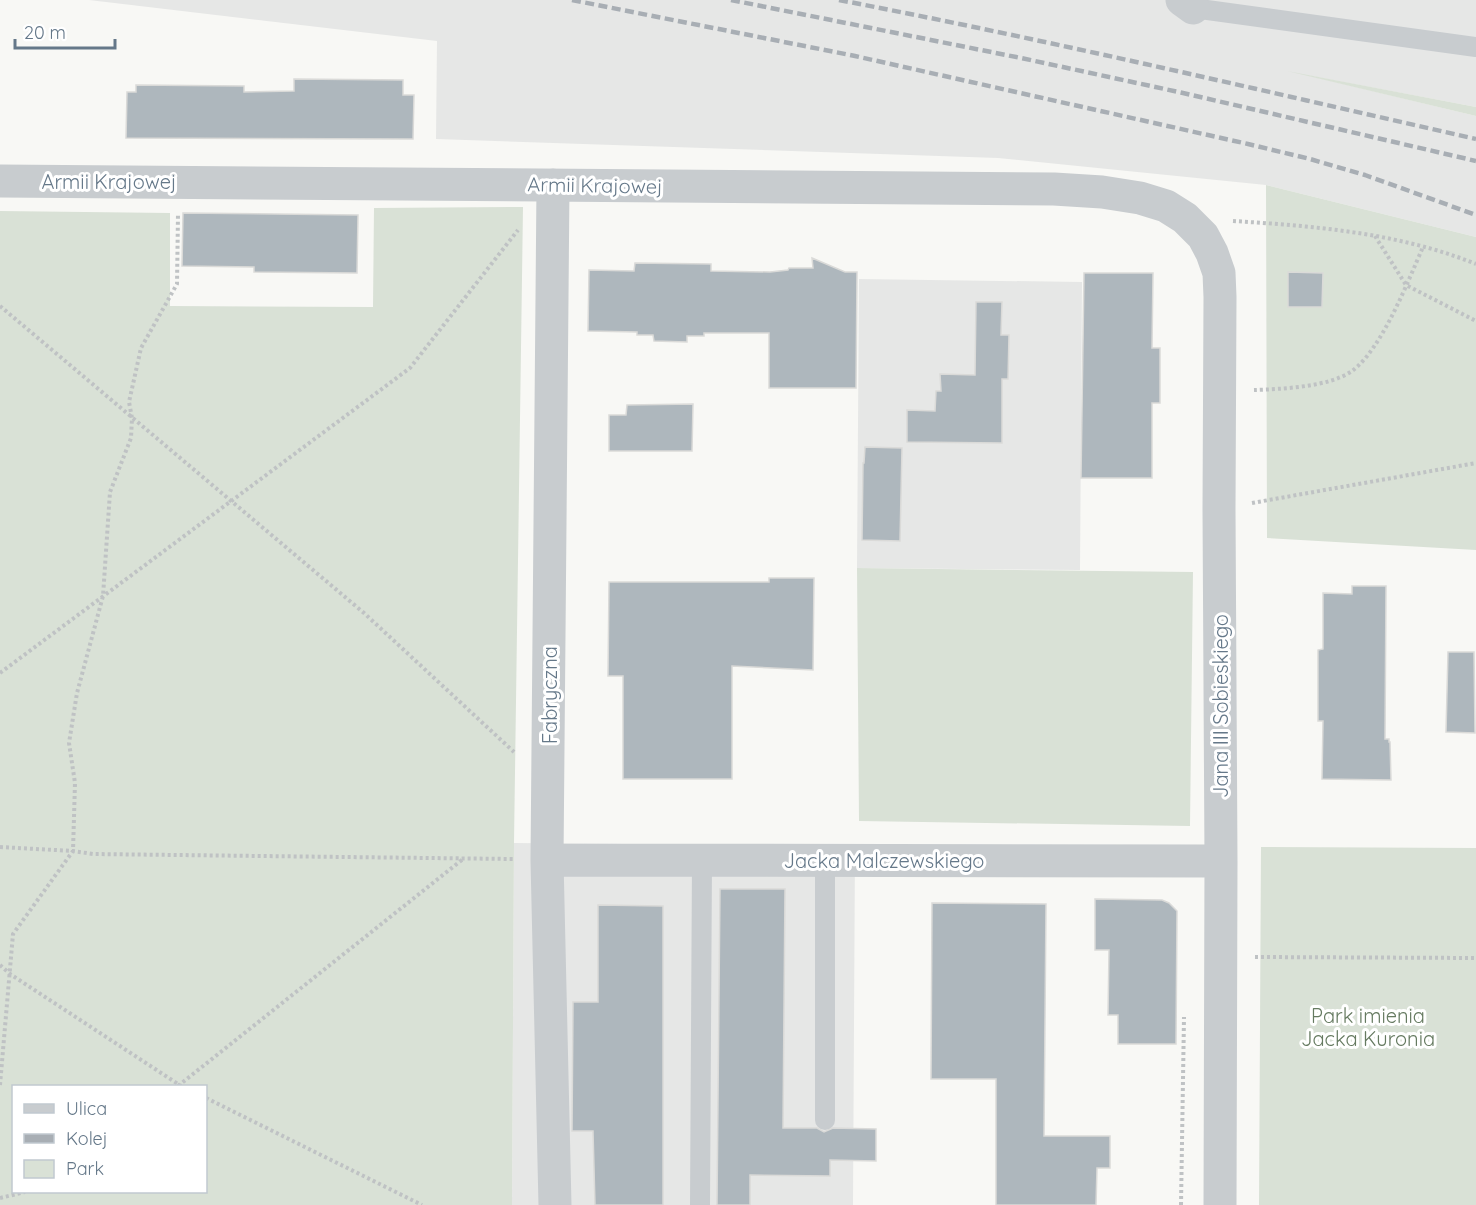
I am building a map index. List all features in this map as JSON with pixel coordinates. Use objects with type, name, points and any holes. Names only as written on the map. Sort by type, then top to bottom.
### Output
[{"type":"street","name":"Armii Krajowej","points":[[0,181],[1093,191],[1140,198],[1166,206],[1185,218]]},
{"type":"street","name":"Fabryczna","points":[[553,185],[547,860],[555,1205]]},
{"type":"street","name":"Jana III Sobieskiego","points":[[1185,218],[1203,236],[1212,253],[1219,273],[1220,297],[1220,1205]]},
{"type":"street","name":"Jacka Malczewskiego","points":[[547,860],[1221,861]]},
{"type":"lane","points":[[1188,4],[1476,47]]},
{"type":"lane","points":[[700,1205],[702,860]]},
{"type":"lane","points":[[825,860],[825,1120]]},
{"type":"path","points":[[0,1085],[13,934],[73,851],[75,783],[69,743],[77,693],[103,596],[110,492],[131,438],[132,418],[129,402],[141,348],[177,284],[179,182]]},
{"type":"path","points":[[0,673],[410,368],[553,185]]},
{"type":"path","points":[[1185,218],[1287,224],[1374,235],[1423,247],[1476,264]]},
{"type":"path","points":[[1374,235],[1406,285],[1476,321]]},
{"type":"path","points":[[1220,392],[1310,385],[1329,381],[1352,371],[1370,354],[1383,332],[1423,247]]},
{"type":"path","points":[[0,306],[363,613],[473,712],[548,784]]},
{"type":"path","points":[[1219,509],[1476,463]]},
{"type":"path","points":[[0,847],[93,854],[547,860]]},
{"type":"path","points":[[181,1085],[464,859]]},
{"type":"path","points":[[1221,957],[1476,958]]},
{"type":"path","points":[[0,965],[10,974],[178,1085]]},
{"type":"path","points":[[1181,1205],[1184,1015]]},
{"type":"path","points":[[207,1098],[422,1205]]},
{"type":"path","points":[[0,1198],[18,1193]]},
{"type":"shaded area","points":[[89,0],[1476,0],[1476,107],[1306,75],[1476,116],[1476,237],[1266,185],[998,158],[436,139],[437,41]]},
{"type":"shaded area","points":[[859,279],[1082,282],[1080,570],[857,568]]},
{"type":"shaded area","points":[[514,843],[855,846],[853,1205],[512,1205]]},
{"type":"green space","points":[[1287,71],[1476,107],[1476,116]]},
{"type":"green space","points":[[1266,185],[1476,237],[1476,550],[1267,538]]},
{"type":"green space","points":[[523,207],[514,843],[512,1205],[0,1205],[0,211],[170,213],[170,306],[373,307],[374,208]]},
{"type":"green space","points":[[857,568],[1193,572],[1190,826],[859,821]]},
{"type":"green space","name":"Park imienia Jacka Kuronia","points":[[1261,847],[1476,848],[1476,1205],[1259,1205]]},
{"type":"building","points":[[294,79],[403,80],[403,95],[414,95],[413,139],[126,138],[127,92],[136,92],[136,85],[244,86],[244,92],[294,91]]},
{"type":"building","points":[[183,213],[358,215],[357,273],[254,272],[254,267],[182,266]]},
{"type":"building","points":[[812,258],[845,272],[857,272],[856,388],[769,388],[769,333],[704,333],[704,336],[687,336],[687,342],[654,341],[653,335],[637,335],[637,332],[588,331],[589,270],[634,271],[635,263],[711,264],[711,271],[770,272],[789,268],[813,268]]},
{"type":"building","points":[[1288,272],[1323,273],[1322,307],[1288,307]]},
{"type":"building","points":[[1084,273],[1153,273],[1152,348],[1160,348],[1160,403],[1152,403],[1152,478],[1081,478]]},
{"type":"building","points":[[976,302],[1002,302],[1001,335],[1009,335],[1008,379],[1002,379],[1002,443],[907,442],[907,410],[935,411],[936,391],[941,391],[940,374],[975,375]]},
{"type":"building","points":[[693,404],[692,451],[609,451],[609,415],[626,415],[627,405]]},
{"type":"building","points":[[865,447],[902,448],[900,541],[862,540]]},
{"type":"building","points":[[769,578],[814,578],[813,670],[732,666],[732,779],[623,779],[623,676],[608,676],[609,582],[769,582]]},
{"type":"building","points":[[1352,586],[1386,586],[1385,739],[1389,739],[1390,742],[1391,780],[1322,779],[1323,721],[1318,721],[1318,650],[1323,649],[1323,593],[1352,594]]},
{"type":"building","points":[[1448,652],[1474,652],[1475,733],[1446,732]]},
{"type":"building","points":[[720,889],[785,889],[783,1128],[817,1128],[824,1132],[833,1128],[876,1129],[876,1161],[830,1160],[830,1176],[750,1175],[750,1205],[717,1205]]},
{"type":"building","points":[[1095,899],[1162,900],[1177,911],[1176,1044],[1118,1044],[1118,1015],[1108,1015],[1109,950],[1095,950]]},
{"type":"building","points":[[932,903],[1046,904],[1044,1136],[1110,1136],[1110,1168],[1097,1168],[1096,1205],[996,1205],[996,1079],[931,1079]]},
{"type":"building","points":[[598,905],[663,906],[663,1205],[595,1205],[593,1131],[572,1131],[573,1002],[598,1002]]},
{"type":"railway","points":[[572,0],[855,56],[1248,144],[1365,175],[1476,215]]},
{"type":"railway","points":[[731,0],[1183,93],[1476,161]]},
{"type":"railway","points":[[839,0],[1079,49],[1476,139]]}]
